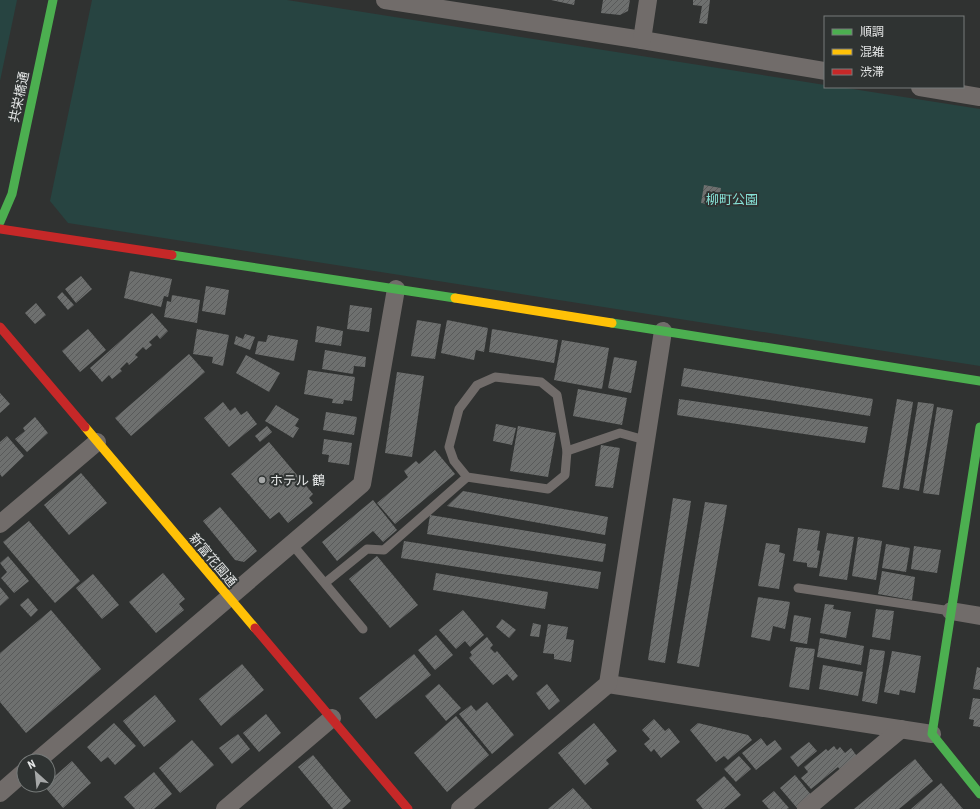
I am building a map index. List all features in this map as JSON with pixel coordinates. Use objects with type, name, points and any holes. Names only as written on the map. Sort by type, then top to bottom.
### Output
[{"type":"street","name":"共栄橋通","points":[[0,222],[12,194],[53,0]]},
{"type":"street","points":[[385,0],[642,40],[824,71]]},
{"type":"street","points":[[642,40],[648,0]]},
{"type":"street","points":[[926,88],[980,97]]},
{"type":"street","points":[[0,229],[396,289],[980,381]]},
{"type":"street","points":[[46,753],[362,484],[396,289]]},
{"type":"street","name":"新富花園通","points":[[0,327],[408,809]]},
{"type":"street","points":[[460,809],[608,684],[662,331]]},
{"type":"street","points":[[932,734],[980,427]]},
{"type":"street","points":[[0,524],[98,442]]},
{"type":"street","points":[[951,612],[980,616]]},
{"type":"street","points":[[608,684],[932,734],[980,794]]},
{"type":"street","points":[[225,809],[332,718]]},
{"type":"street","points":[[806,809],[901,729]]},
{"type":"street","points":[[0,793],[16,779]]},
{"type":"lane","points":[[495,377],[541,382],[557,395],[567,451],[565,475],[548,489],[467,477],[454,461],[449,447],[459,409],[477,385],[495,377]]},
{"type":"lane","points":[[567,451],[620,433],[645,440]]},
{"type":"lane","points":[[325,583],[367,549],[384,550],[467,477]]},
{"type":"lane","points":[[969,496],[980,498]]},
{"type":"lane","points":[[291,543],[363,629]]},
{"type":"lane","points":[[798,588],[951,612]]},
{"type":"green space","points":[[0,0],[17,0],[0,81]]},
{"type":"green space","name":"柳町公園","points":[[92,0],[287,0],[824,85],[824,88],[846,88],[980,109],[980,366],[68,223],[50,201]]},
{"type":"building","points":[[551,0],[575,0],[574,5]]},
{"type":"building","points":[[603,0],[630,0],[628,11],[620,15],[601,13]]},
{"type":"building","points":[[693,0],[710,0],[707,24],[699,23],[702,6],[693,5]]},
{"type":"building","points":[[704,185],[721,188],[718,206],[701,203]]},
{"type":"building","points":[[130,271],[172,279],[168,297],[164,296],[161,307],[124,298]]},
{"type":"building","points":[[81,276],[92,289],[76,303],[65,289]]},
{"type":"building","points":[[206,286],[229,290],[225,315],[202,311]]},
{"type":"building","points":[[62,292],[74,305],[68,310],[57,297]]},
{"type":"building","points":[[172,295],[200,300],[197,323],[164,317],[167,301],[171,302]]},
{"type":"building","points":[[36,303],[46,315],[35,324],[25,313]]},
{"type":"building","points":[[350,305],[372,308],[369,332],[347,329]]},
{"type":"building","points":[[152,313],[168,331],[160,339],[157,335],[149,342],[152,345],[146,350],[143,347],[135,355],[138,357],[129,365],[127,362],[120,369],[122,371],[112,379],[109,375],[102,382],[90,368]]},
{"type":"building","points":[[417,320],[441,324],[435,359],[411,356]]},
{"type":"building","points":[[447,320],[488,328],[484,352],[476,350],[474,360],[441,353]]},
{"type":"building","points":[[317,326],[343,331],[341,346],[315,342]]},
{"type":"building","points":[[88,329],[106,350],[80,372],[62,351]]},
{"type":"building","points":[[197,329],[229,335],[223,366],[212,363],[213,357],[193,354]]},
{"type":"building","points":[[492,329],[558,340],[554,363],[489,352]]},
{"type":"building","points":[[245,334],[255,337],[250,350],[234,344],[236,336],[243,339]]},
{"type":"building","points":[[268,335],[298,340],[294,361],[255,354],[258,341],[266,342]]},
{"type":"building","points":[[562,340],[609,348],[602,389],[554,380]]},
{"type":"building","points":[[325,350],[366,357],[365,367],[354,366],[353,374],[322,369]]},
{"type":"building","points":[[189,354],[205,372],[131,436],[115,418]]},
{"type":"building","points":[[246,355],[280,373],[269,392],[236,373]]},
{"type":"building","points":[[614,357],[637,361],[631,393],[608,388]]},
{"type":"building","points":[[684,368],[873,399],[870,416],[681,386]]},
{"type":"building","points":[[308,370],[355,377],[352,401],[344,400],[343,404],[332,403],[333,399],[304,394]]},
{"type":"building","points":[[397,372],[424,376],[412,457],[385,453]]},
{"type":"building","points":[[578,389],[627,398],[622,425],[573,416]]},
{"type":"building","points":[[0,393],[10,404],[0,413]]},
{"type":"building","points":[[679,399],[868,427],[865,443],[677,415]]},
{"type":"building","points":[[897,399],[913,402],[899,490],[882,487]]},
{"type":"building","points":[[223,402],[230,411],[235,407],[241,415],[247,411],[257,424],[229,447],[204,418]]},
{"type":"building","points":[[918,402],[934,404],[919,491],[903,488]]},
{"type":"building","points":[[276,405],[299,419],[295,426],[299,428],[293,438],[265,421]]},
{"type":"building","points":[[937,407],[953,410],[939,495],[923,493]]},
{"type":"building","points":[[326,412],[357,417],[354,435],[323,430]]},
{"type":"building","points":[[35,417],[48,433],[27,452],[15,439],[25,431],[23,428]]},
{"type":"building","points":[[496,424],[516,428],[512,445],[493,441]]},
{"type":"building","points":[[267,426],[272,432],[260,442],[255,436]]},
{"type":"building","points":[[518,426],[556,433],[548,477],[510,471]]},
{"type":"building","points":[[7,436],[24,456],[2,477],[0,474],[0,442]]},
{"type":"building","points":[[324,439],[352,443],[349,465],[328,462],[329,455],[322,454]]},
{"type":"building","points":[[269,442],[313,494],[309,498],[313,503],[288,523],[279,512],[270,519],[231,474]]},
{"type":"building","points":[[601,445],[620,448],[613,488],[595,486]]},
{"type":"building","points":[[435,450],[455,474],[395,524],[377,503],[408,477],[404,471],[416,461],[419,464]]},
{"type":"building","points":[[81,473],[107,503],[69,535],[44,505]]},
{"type":"building","points":[[463,491],[608,517],[605,535],[447,506]]},
{"type":"building","points":[[673,498],[691,501],[665,663],[648,660]]},
{"type":"building","points":[[373,500],[397,530],[383,542],[373,531],[337,561],[322,542]]},
{"type":"building","points":[[705,502],[727,505],[699,667],[677,663]]},
{"type":"building","points":[[220,507],[257,551],[244,562],[235,560],[203,521]]},
{"type":"building","points":[[430,515],[606,544],[603,562],[427,534]]},
{"type":"building","points":[[29,521],[80,581],[55,603],[3,542]]},
{"type":"building","points":[[798,528],[820,531],[817,550],[820,551],[817,568],[807,567],[807,563],[793,561]]},
{"type":"building","points":[[827,533],[854,537],[847,580],[819,576]]},
{"type":"building","points":[[858,537],[882,541],[876,580],[852,576]]},
{"type":"building","points":[[404,541],[601,572],[598,589],[401,558]]},
{"type":"building","points":[[766,543],[780,545],[779,552],[785,554],[779,589],[758,586]]},
{"type":"building","points":[[886,544],[910,548],[906,572],[882,568]]},
{"type":"building","points":[[914,546],[941,550],[937,573],[911,569]]},
{"type":"building","points":[[8,556],[29,581],[14,593],[1,578],[7,572],[0,563]]},
{"type":"building","points":[[377,556],[418,605],[390,628],[349,579]]},
{"type":"building","points":[[882,571],[915,577],[912,600],[878,594]]},
{"type":"building","points":[[163,573],[185,599],[179,604],[184,610],[156,633],[129,602]]},
{"type":"building","points":[[436,573],[548,592],[545,609],[433,590]]},
{"type":"building","points":[[93,574],[119,605],[102,619],[76,588]]},
{"type":"building","points":[[0,587],[9,598],[0,606]]},
{"type":"building","points":[[758,597],[790,602],[785,629],[773,626],[770,641],[751,637]]},
{"type":"building","points":[[28,598],[38,610],[31,617],[20,605]]},
{"type":"building","points":[[825,604],[834,605],[833,609],[851,612],[846,638],[820,633]]},
{"type":"building","points":[[876,609],[894,611],[890,640],[872,637]]},
{"type":"building","points":[[51,610],[101,669],[26,733],[0,702],[0,653]]},
{"type":"building","points":[[463,610],[484,635],[470,647],[465,641],[456,649],[439,630]]},
{"type":"building","points":[[794,615],[811,618],[807,644],[790,641]]},
{"type":"building","points":[[502,619],[516,630],[509,638],[496,627]]},
{"type":"building","points":[[533,623],[541,625],[539,637],[530,636]]},
{"type":"building","points":[[548,624],[568,627],[566,639],[574,640],[571,662],[554,659],[554,654],[543,653]]},
{"type":"building","points":[[436,635],[453,655],[435,670],[418,650]]},
{"type":"building","points":[[487,637],[493,645],[490,648],[495,653],[497,651],[518,676],[513,681],[507,674],[493,685],[469,658],[472,655],[470,652]]},
{"type":"building","points":[[820,638],[864,646],[861,665],[817,657]]},
{"type":"building","points":[[796,647],[815,649],[809,690],[789,687]]},
{"type":"building","points":[[870,649],[885,651],[877,704],[862,701]]},
{"type":"building","points":[[892,651],[921,656],[915,693],[900,690],[899,695],[884,692]]},
{"type":"building","points":[[414,654],[431,675],[376,719],[359,698]]},
{"type":"building","points":[[242,664],[264,690],[221,726],[199,699]]},
{"type":"building","points":[[823,665],[863,672],[858,696],[819,689]]},
{"type":"building","points":[[977,667],[980,668],[980,690],[973,689]]},
{"type":"building","points":[[439,684],[461,708],[446,721],[425,696]]},
{"type":"building","points":[[547,684],[560,701],[549,710],[536,693]]},
{"type":"building","points":[[155,695],[176,721],[144,747],[123,721]]},
{"type":"building","points":[[973,698],[980,699],[980,727],[973,726],[974,720],[969,719]]},
{"type":"building","points":[[487,702],[514,735],[492,754],[459,714],[471,705],[476,711]]},
{"type":"building","points":[[266,714],[281,733],[259,752],[243,733]]},
{"type":"building","points":[[456,716],[489,755],[447,792],[414,753]]},
{"type":"building","points":[[654,719],[665,731],[669,728],[680,742],[661,758],[654,749],[651,752],[644,744],[650,739],[642,730]]},
{"type":"building","points":[[114,723],[136,746],[115,765],[108,757],[101,762],[87,747]]},
{"type":"building","points":[[594,723],[617,751],[606,760],[609,764],[585,785],[558,753]]},
{"type":"building","points":[[698,723],[748,735],[752,740],[728,760],[724,756],[716,762],[690,730]]},
{"type":"building","points":[[238,734],[250,749],[232,764],[219,748]]},
{"type":"building","points":[[761,738],[767,746],[775,740],[782,749],[756,770],[742,753]]},
{"type":"building","points":[[192,740],[214,765],[180,793],[159,768]]},
{"type":"building","points":[[809,742],[817,751],[798,767],[790,757]]},
{"type":"building","points":[[834,746],[837,750],[840,747],[845,753],[851,748],[859,759],[842,773],[838,767],[811,789],[801,778],[808,772],[804,767],[826,749],[828,751]]},
{"type":"building","points":[[313,755],[351,801],[342,809],[333,809],[298,767]]},
{"type":"building","points":[[739,756],[751,769],[736,782],[724,769]]},
{"type":"building","points":[[915,759],[933,781],[899,809],[854,809]]},
{"type":"building","points":[[72,761],[91,783],[63,808],[50,793],[56,793],[56,775]]},
{"type":"building","points":[[154,772],[172,794],[154,809],[135,809],[124,797]]},
{"type":"building","points":[[795,775],[812,796],[797,808],[780,788]]},
{"type":"building","points":[[724,776],[741,795],[724,809],[703,809],[696,800]]},
{"type":"building","points":[[941,783],[963,809],[911,809]]},
{"type":"building","points":[[573,788],[592,809],[548,809]]},
{"type":"building","points":[[774,791],[789,808],[769,809],[762,801]]},
{"type":"traffic: fast","points":[[0,222],[12,194],[53,0]]},
{"type":"traffic: fast","points":[[172,255],[455,298]]},
{"type":"traffic: fast","points":[[612,323],[980,381]]},
{"type":"traffic: fast","points":[[980,427],[932,734],[980,794]]},
{"type":"traffic: slow","points":[[455,298],[612,323]]},
{"type":"traffic: slow","points":[[85,427],[255,628]]},
{"type":"traffic: jam","points":[[0,229],[172,255]]},
{"type":"traffic: jam","points":[[0,327],[85,427]]},
{"type":"traffic: jam","points":[[255,628],[408,809]]},
{"type":"place","name":"ホテル 鶴","points":[[262,480]]}]
